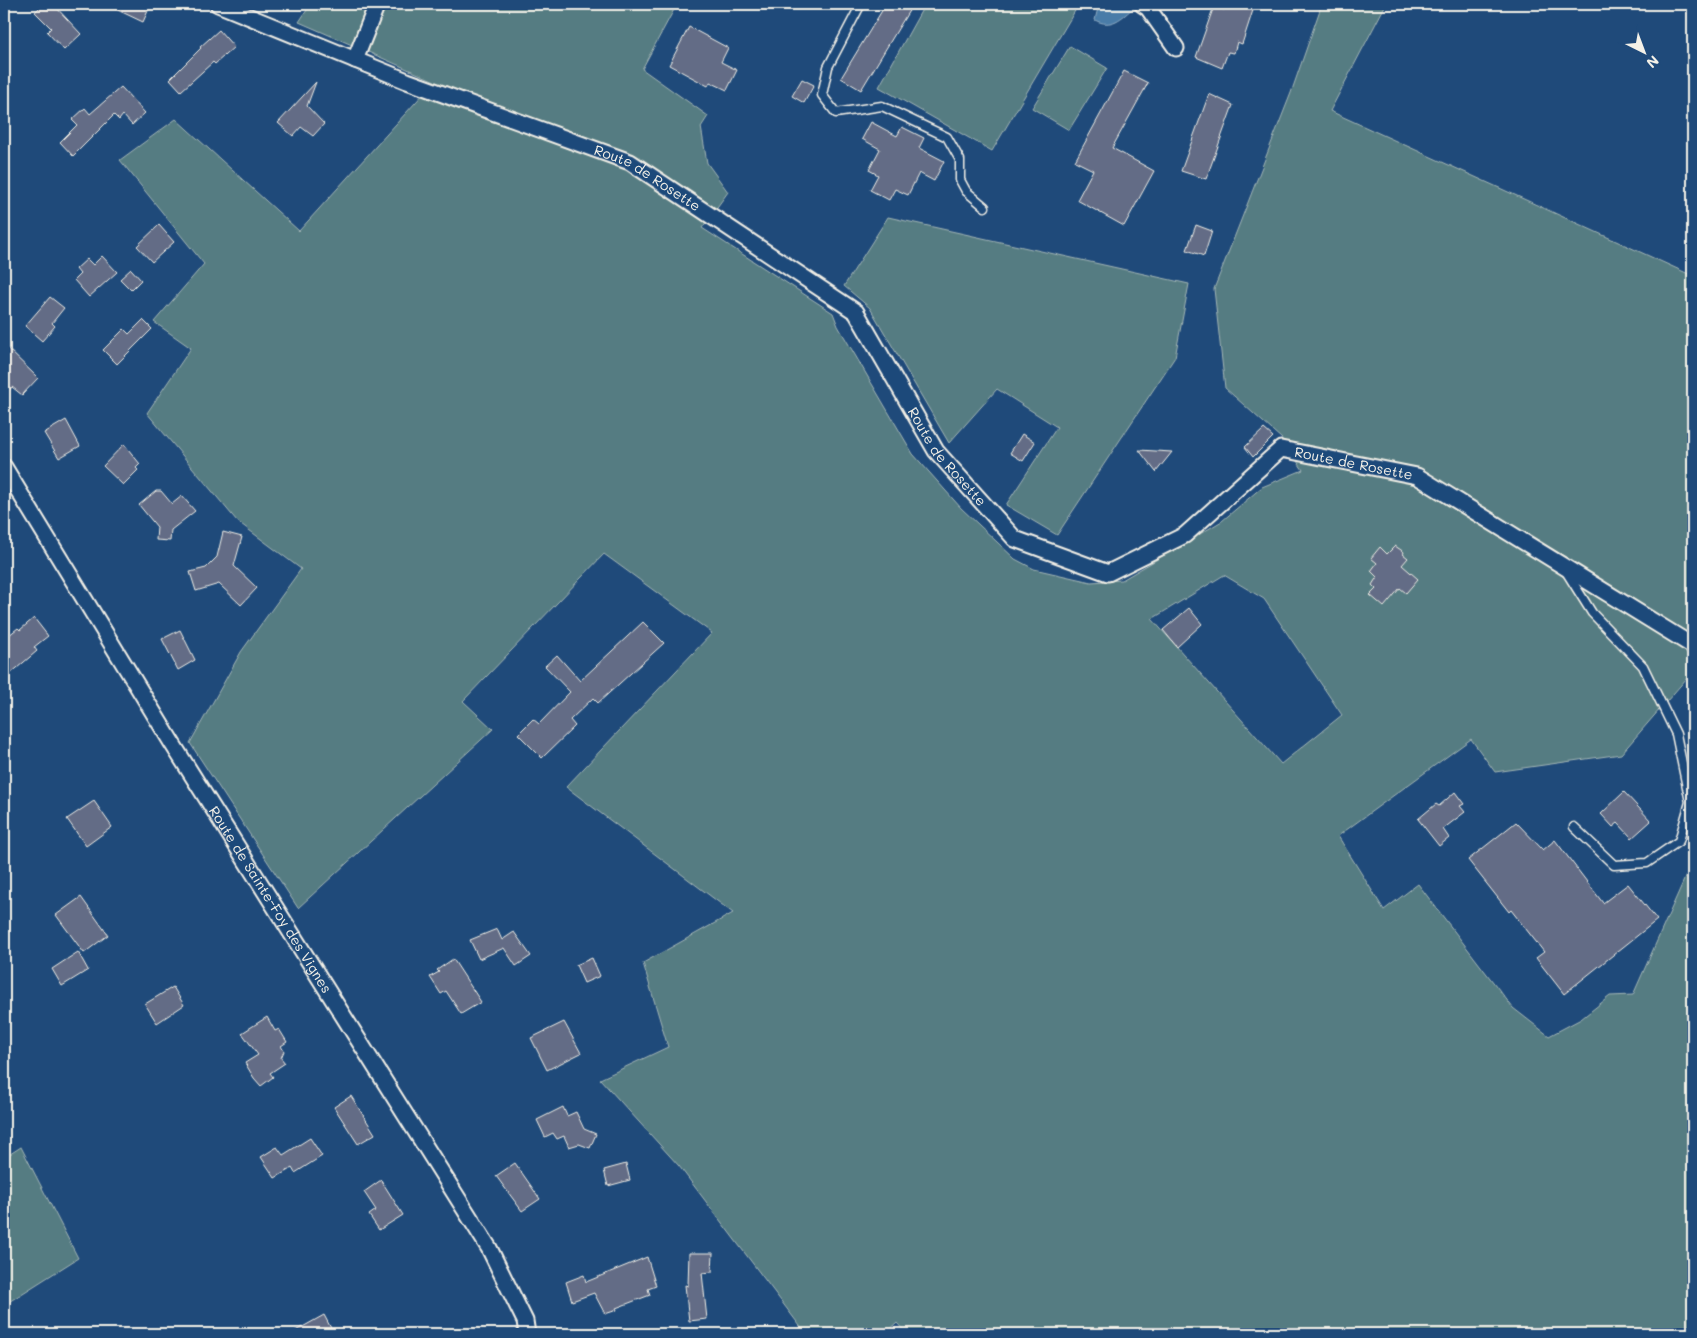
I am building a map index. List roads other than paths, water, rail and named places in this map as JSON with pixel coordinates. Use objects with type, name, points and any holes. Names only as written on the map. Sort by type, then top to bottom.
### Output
[{"type":"street","name":"Route de Rosette","points":[[218,4],[407,81],[630,162],[856,312],[936,451],[1015,539],[1108,573],[1185,535],[1281,449],[1416,476],[1693,646]]},
{"type":"street","points":[[356,60],[377,4]]},
{"type":"street","points":[[1142,4],[1148,8],[1176,48]]},
{"type":"street","name":"Route de Sainte-Foy des Vignes","points":[[4,467],[182,760],[489,1248],[525,1320],[527,1334]]},
{"type":"lane","points":[[861,4],[828,67],[822,95],[836,113],[882,106],[947,137],[960,160],[960,180],[966,190],[985,208]]},
{"type":"lane","points":[[1564,567],[1592,613],[1644,666],[1676,734],[1690,802],[1679,840],[1647,863],[1614,865],[1574,827]]},
{"type":"water","points":[[1099,4],[1130,4],[1134,7],[1116,21],[1106,23],[1095,20]]}]
